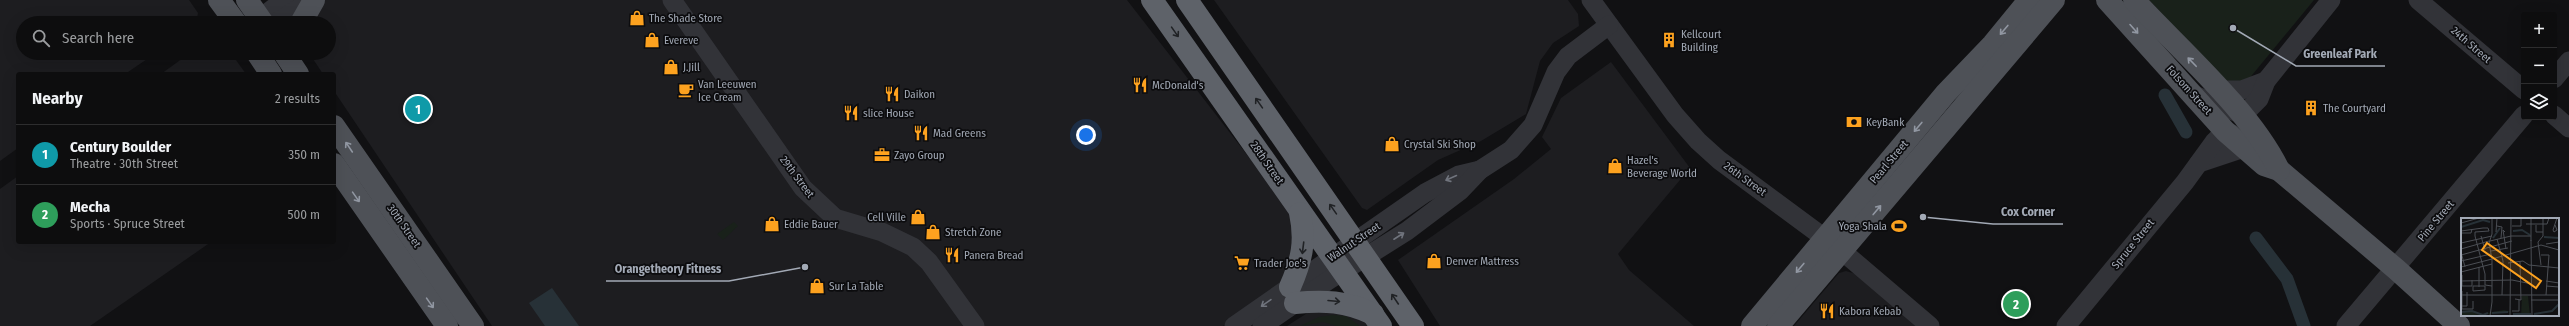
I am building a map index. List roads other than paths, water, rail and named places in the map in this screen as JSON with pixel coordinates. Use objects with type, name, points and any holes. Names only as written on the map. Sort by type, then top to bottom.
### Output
[{"type":"highway","name":"28th Street","points":[[1152,0],[1377,320]]},
{"type":"highway","points":[[1187,0],[1414,326]]},
{"type":"highway","points":[[1300,210],[1304,234],[1303,253],[1293,295],[1350,304],[1377,320]]},
{"type":"main road","points":[[219,0],[231,16]]},
{"type":"main road","points":[[304,16],[312,0]]},
{"type":"main road","name":"Pearl Street","points":[[1752,326],[1824,237],[2029,0]]},
{"type":"main road","name":"Pearl Street","points":[[1778,326],[2054,0]]},
{"type":"main road","name":"Folsom Street","points":[[2107,0],[2192,94],[2220,137],[2244,148],[2264,165],[2275,162]]},
{"type":"main road","name":"Folsom Street","points":[[2134,0],[2219,90],[2247,111],[2275,162],[2459,326]]},
{"type":"main road","points":[[262,60],[271,72]]},
{"type":"main road","points":[[289,60],[297,72]]},
{"type":"main road","points":[[299,60],[302,72]]},
{"type":"main road","points":[[1936,140],[1945,120],[1975,84],[1978,67],[1975,62]]},
{"type":"main road","name":"30th Street","points":[[336,129],[473,326]]},
{"type":"main road","name":"30th Street","points":[[336,167],[447,326]]},
{"type":"main road","points":[[1759,326],[1768,306]]},
{"type":"street","points":[[260,16],[284,0]]},
{"type":"street","points":[[262,16],[312,0]]},
{"type":"street","name":"29th Street","points":[[672,0],[803,188],[835,218],[882,232],[913,247],[930,262],[974,326]]},
{"type":"street","name":"26th Street","points":[[1591,0],[1675,115],[1698,141],[1719,160],[1842,251],[1930,326]]},
{"type":"street","points":[[2192,94],[2247,111],[2259,99],[2266,81],[2331,0]]},
{"type":"street","name":"24th Street","points":[[2418,0],[2521,87]]},
{"type":"street","name":"Walnut Street","points":[[1234,326],[1293,295],[1361,249],[1440,184],[1459,175],[1480,170],[1522,139],[1540,112],[1556,72],[1568,56],[1609,25]]},
{"type":"street","points":[[2557,75],[2569,61]]},
{"type":"street","points":[[2219,90],[2242,90],[2266,81]]},
{"type":"street","points":[[2557,118],[2569,128]]},
{"type":"street","name":"Pine Street","points":[[2346,326],[2396,269],[2521,119]]},
{"type":"street","points":[[2220,137],[2275,162]]},
{"type":"street","name":"Spruce Street","points":[[2066,326],[2220,137]]},
{"type":"street","points":[[2199,163],[2244,148]]},
{"type":"street","name":"Walnut Street","points":[[1262,326],[1293,295]]},
{"type":"waterway","points":[[2165,95],[2186,132]]},
{"type":"waterway","points":[[2256,238],[2287,279],[2304,326]]},
{"type":"place","name":"The Shade Store","points":[[637,18]]},
{"type":"place","name":"Greenleaf Park","points":[[2233,28]]},
{"type":"place","name":"Evereve","points":[[652,40]]},
{"type":"place","name":"Kellcourt Building","points":[[1669,40]]},
{"type":"place","name":"J.Jill","points":[[671,67]]},
{"type":"place","name":"McDonald's","points":[[1140,85]]},
{"type":"place","name":"Van Leeuwen Ice Cream","points":[[686,90]]},
{"type":"place","name":"Daikon","points":[[892,94]]},
{"type":"place","name":"The Courtyard","points":[[2311,108]]},
{"type":"place","name":"Century Boulder","points":[[418,109]]},
{"type":"place","name":"slice House","points":[[851,113]]},
{"type":"place","name":"KeyBank","points":[[1854,122]]},
{"type":"place","name":"Mad Greens","points":[[921,133]]},
{"type":"place","name":"Crystal Ski Shop","points":[[1392,144]]},
{"type":"place","name":"Zayo Group","points":[[882,155]]},
{"type":"place","name":"Hazel's Beverage World","points":[[1615,166]]},
{"type":"place","name":"Cell Ville","points":[[918,217]]},
{"type":"place","name":"Cox Corner","points":[[1923,217]]},
{"type":"place","name":"Eddie Bauer","points":[[772,224]]},
{"type":"place","name":"Yoga Shala","points":[[1899,226]]},
{"type":"place","name":"Stretch Zone","points":[[933,232]]},
{"type":"place","name":"Panera Bread","points":[[952,255]]},
{"type":"place","name":"Denver Mattress","points":[[1434,261]]},
{"type":"place","name":"Trader Joe's","points":[[1242,263]]},
{"type":"place","name":"Orangetheory Fitness","points":[[805,267]]},
{"type":"place","name":"Sur La Table","points":[[817,286]]},
{"type":"place","name":"Mecha","points":[[2016,304]]},
{"type":"place","name":"Kabora Kebab","points":[[1827,311]]}]
